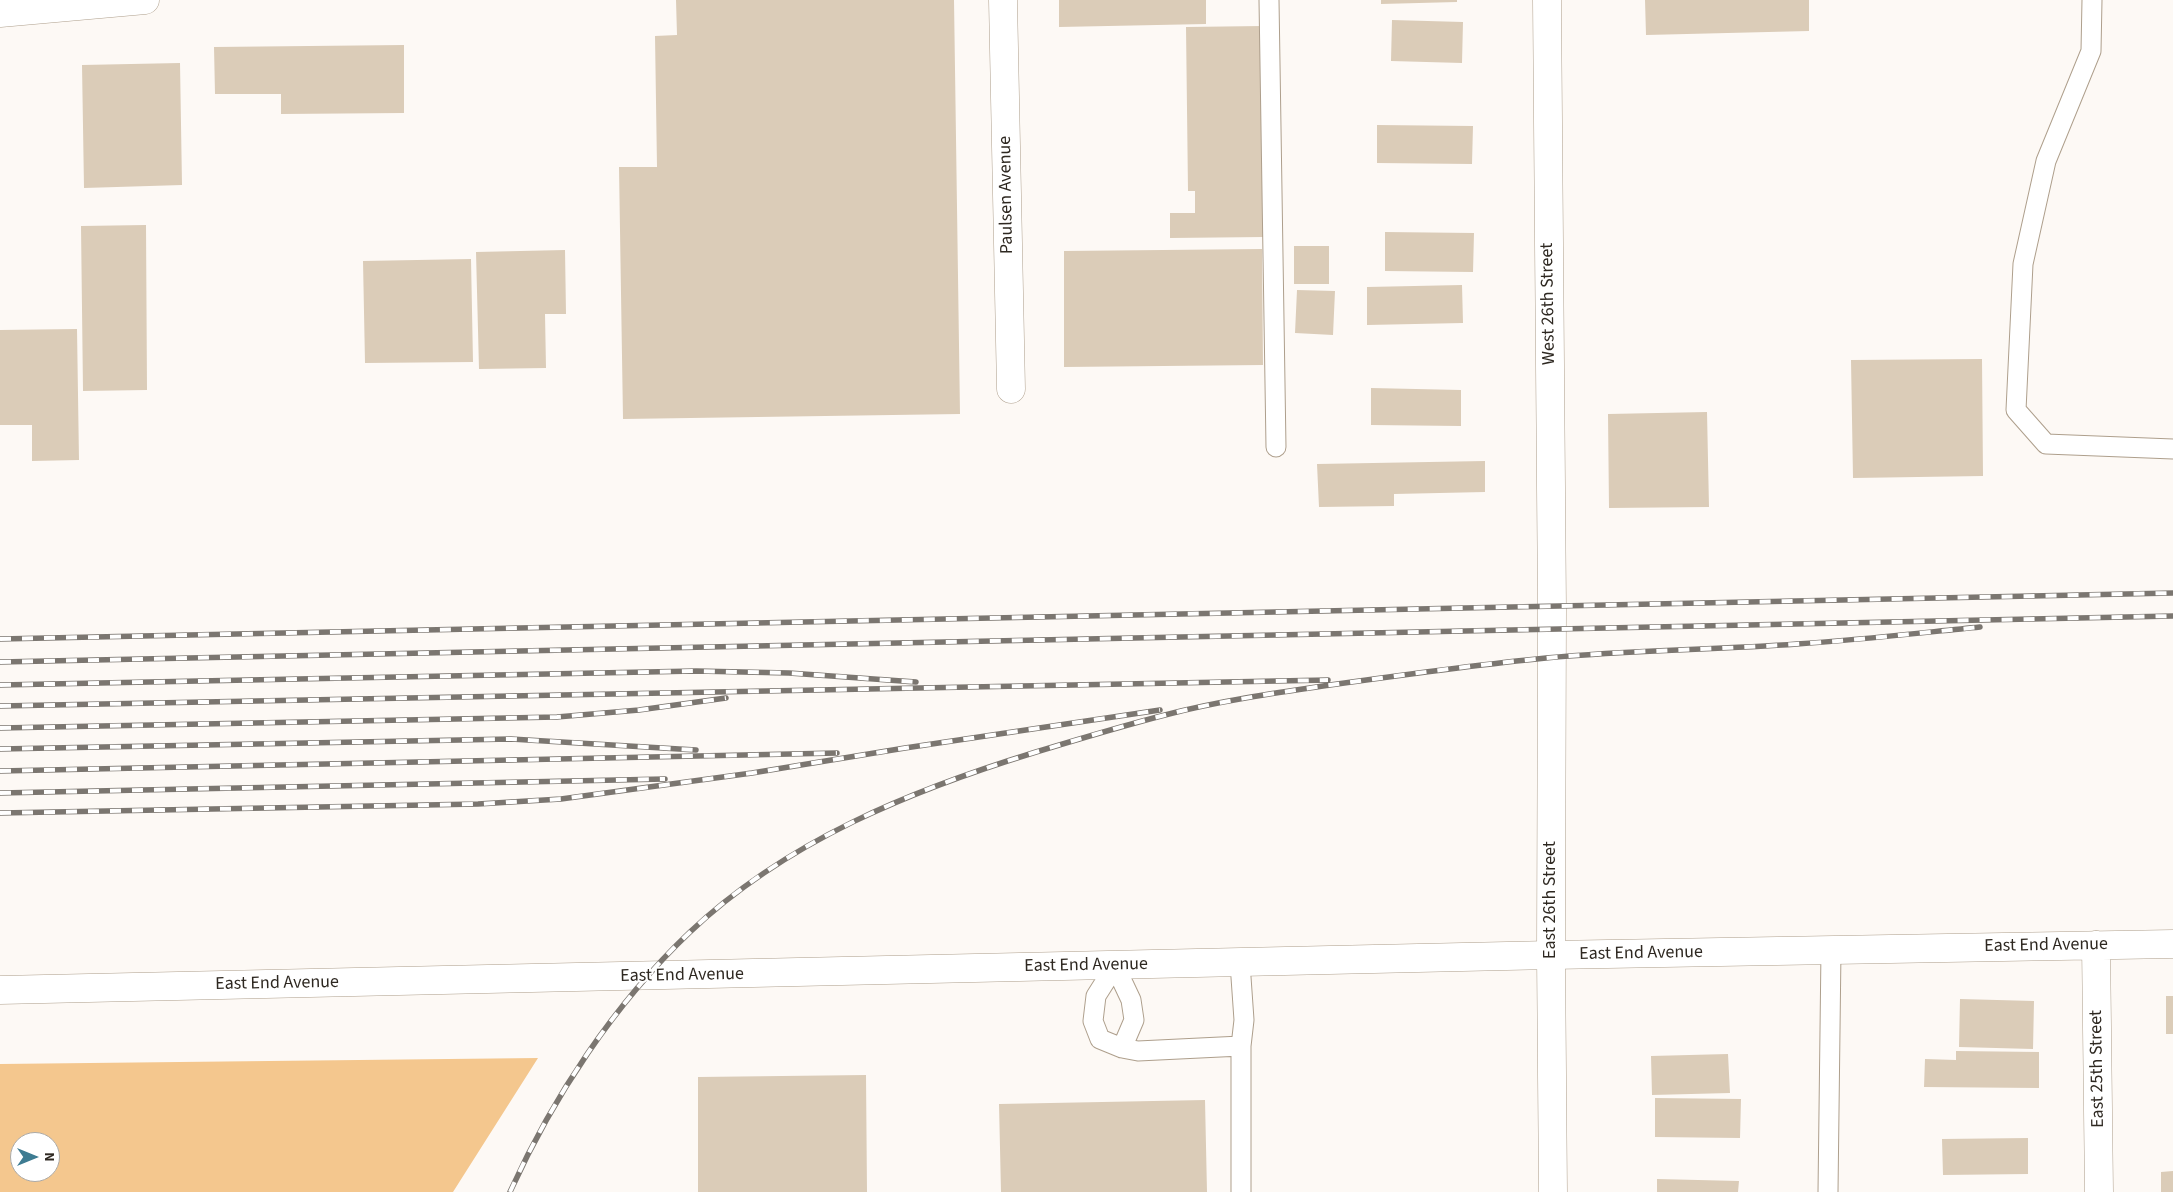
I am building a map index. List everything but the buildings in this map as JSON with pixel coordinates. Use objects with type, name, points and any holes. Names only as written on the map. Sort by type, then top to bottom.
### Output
[{"type":"street","points":[[0,13],[144,0]]},
{"type":"street","name":"Paulsen Avenue","points":[[1003,0],[1011,389]]},
{"type":"street","name":"West 26th Street","points":[[1547,0],[1552,608]]},
{"type":"street","name":"East 26th Street","points":[[1552,608],[1551,955],[1553,1192]]},
{"type":"street","name":"East End Avenue","points":[[0,990],[1551,955],[2173,944]]},
{"type":"street","name":"East 25th Street","points":[[2096,946],[2099,1192]]},
{"type":"lane","points":[[1269,0],[1276,447]]},
{"type":"lane","points":[[2092,0],[2091,51],[2046,161],[2023,264],[2016,410],[2046,444],[2173,449]]},
{"type":"lane","points":[[1828,1192],[1831,950]]},
{"type":"lane","points":[[1240,963],[1244,1020],[1241,1046],[1241,1192]]},
{"type":"lane","points":[[1115,966],[1096,996],[1093,1021],[1100,1039],[1122,1048],[1138,1051],[1241,1046]]},
{"type":"lane","points":[[1115,966],[1131,1000],[1134,1020],[1122,1048]]},
{"type":"shaded area","points":[[538,1058],[453,1192],[0,1192],[0,1064]]},
{"type":"railway","points":[[0,639],[2173,593]]},
{"type":"railway","points":[[0,662],[2173,616]]},
{"type":"railway","points":[[510,1192],[546,1121],[588,1053],[636,990],[690,932],[727,900],[767,871],[809,845],[852,822],[943,783],[1036,752],[1149,719],[1185,710],[1289,691],[1438,670],[1546,658],[1608,653],[1766,646],[1980,627]]},
{"type":"railway","points":[[0,685],[696,671],[789,673],[916,682]]},
{"type":"railway","points":[[0,706],[1328,680]]},
{"type":"railway","points":[[0,728],[557,717],[639,710],[726,698]]},
{"type":"railway","points":[[0,813],[478,804],[561,799],[752,773],[1160,710]]},
{"type":"railway","points":[[0,749],[511,739],[696,750]]},
{"type":"railway","points":[[0,771],[837,753]]},
{"type":"railway","points":[[0,793],[665,779]]}]
